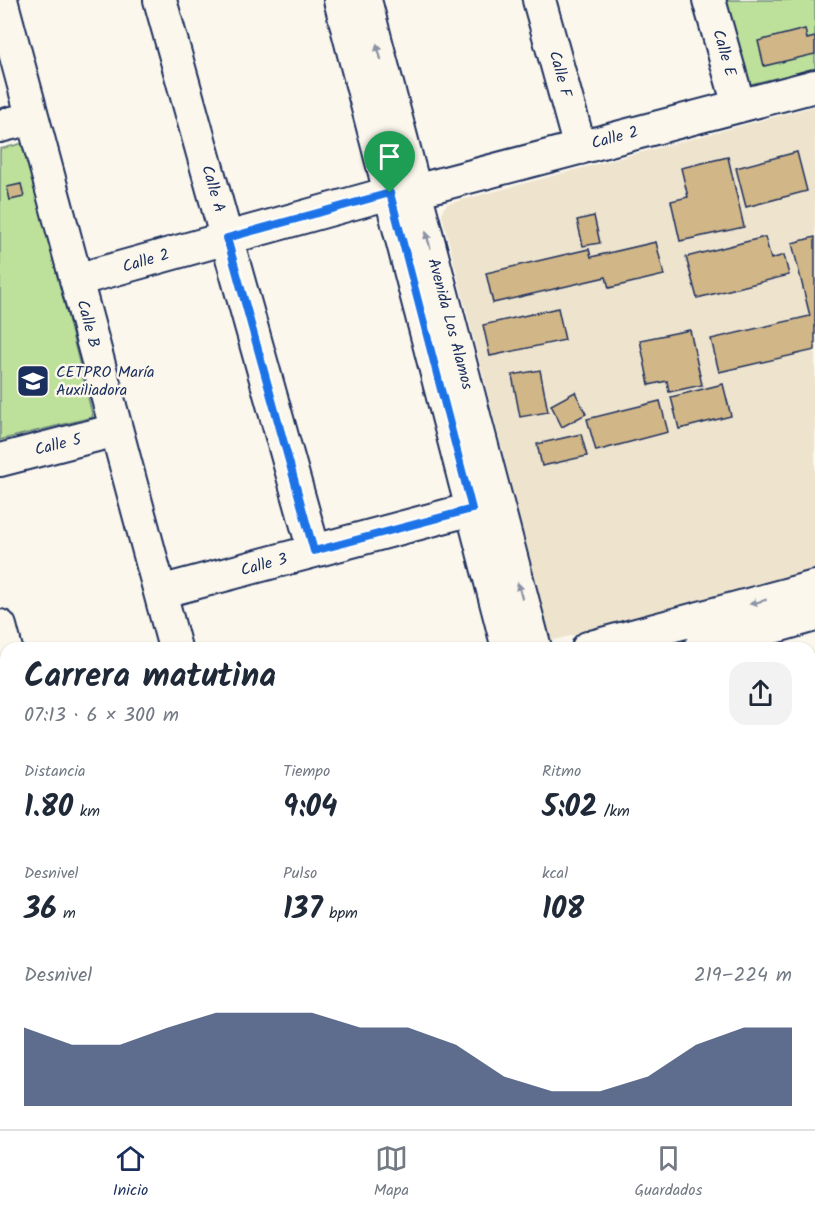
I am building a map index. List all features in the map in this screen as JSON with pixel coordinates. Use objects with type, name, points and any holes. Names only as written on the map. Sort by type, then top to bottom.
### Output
[{"type":"street","name":"Calle B","points":[[1,0],[173,642]]},
{"type":"street","name":"Calle A","points":[[160,0],[314,551]]},
{"type":"street","name":"Avenida Los Alamos","points":[[340,0],[402,192],[533,642]]},
{"type":"street","name":"Avenida Los Alamos","points":[[365,0],[402,192],[472,509],[506,642]]},
{"type":"street","name":"Calle F","points":[[539,0],[580,148]]},
{"type":"street","name":"Calle E","points":[[709,0],[739,106]]},
{"type":"street","name":"Calle 2","points":[[76,280],[402,192],[815,86]]},
{"type":"street","points":[[0,126],[32,118]]},
{"type":"street","name":"Calle 5","points":[[0,460],[116,430]]},
{"type":"street","name":"Calle 3","points":[[160,592],[472,509]]},
{"type":"street","points":[[610,642],[815,587]]},
{"type":"street","points":[[721,642],[815,615]]},
{"type":"street","points":[[0,626],[4,642]]},
{"type":"shaded area","points":[[815,106],[815,571],[551,641],[442,215],[443,209],[447,204]]},
{"type":"green space","points":[[719,0],[815,0],[815,69],[742,86]]},
{"type":"green space","points":[[24,143],[93,417],[0,440],[0,149]]},
{"type":"building","points":[[805,29],[807,39],[815,37],[815,54],[764,66],[758,41]]},
{"type":"building","points":[[797,152],[807,191],[746,207],[736,168]]},
{"type":"building","points":[[728,157],[744,227],[680,241],[671,201],[688,197],[681,168]]},
{"type":"building","points":[[21,184],[24,197],[10,200],[7,187]]},
{"type":"building","points":[[594,216],[600,243],[583,246],[577,220]]},
{"type":"building","points":[[765,237],[771,259],[784,255],[789,275],[697,298],[686,257]]},
{"type":"building","points":[[815,237],[815,350],[719,372],[711,339],[810,316],[792,243]]},
{"type":"building","points":[[656,242],[664,275],[609,288],[606,277],[493,303],[486,273],[589,249],[591,257]]},
{"type":"building","points":[[558,308],[565,340],[490,356],[483,325]]},
{"type":"building","points":[[690,330],[702,385],[669,392],[667,381],[649,385],[640,340]]},
{"type":"building","points":[[540,370],[548,412],[520,417],[512,375]]},
{"type":"building","points":[[723,384],[731,416],[679,429],[671,397]]},
{"type":"building","points":[[575,392],[586,414],[562,427],[551,405]]},
{"type":"building","points":[[660,401],[668,432],[596,451],[587,419]]},
{"type":"building","points":[[581,434],[587,456],[542,466],[537,444]]},
{"type":"place","name":"CETPRO María Auxiliadora","points":[[33,381]]},
{"type":"route","points":[[390,193],[472,509],[314,551],[227,238],[390,193]]}]
